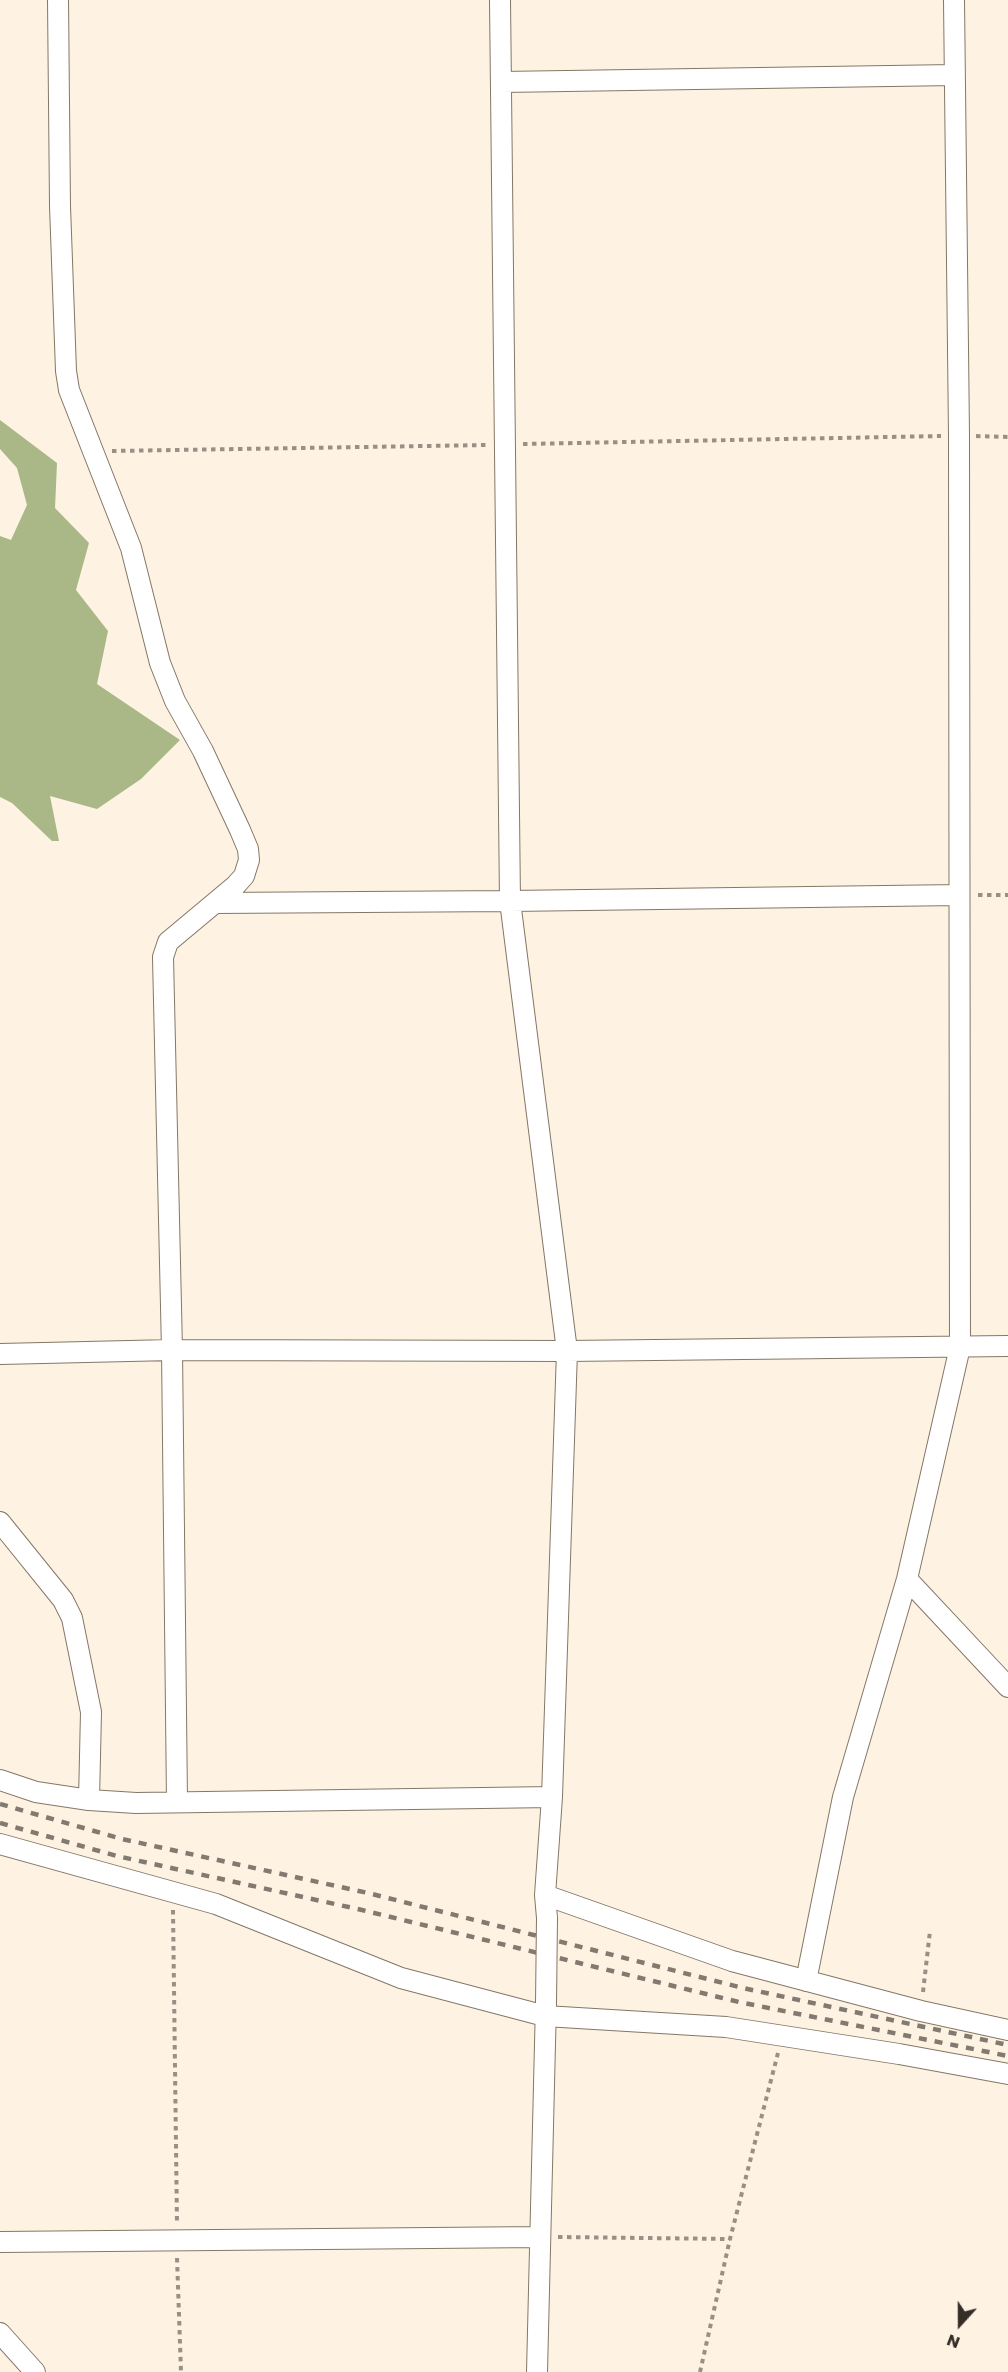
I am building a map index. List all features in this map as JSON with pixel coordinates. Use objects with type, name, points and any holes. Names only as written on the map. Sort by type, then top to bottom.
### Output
[{"type":"street","points":[[58,0],[60,206],[66,371],[69,390],[131,548],[160,663],[175,701],[203,752],[248,849],[249,860],[244,876],[168,942],[163,957],[172,1350],[177,1802]]},
{"type":"street","points":[[500,0],[510,902],[567,1351],[552,1797],[545,1895],[546,2009],[537,2372]]},
{"type":"street","points":[[806,1981],[843,1797],[907,1579],[960,1347],[958,436],[954,0]]},
{"type":"street","points":[[502,82],[954,75]]},
{"type":"street","points":[[215,903],[510,902],[959,895]]},
{"type":"street","points":[[0,1354],[172,1350],[567,1351],[1008,1346]]},
{"type":"street","points":[[0,1522],[63,1600],[72,1618],[91,1712],[89,1800]]},
{"type":"street","points":[[907,1579],[1008,1687]]},
{"type":"street","points":[[0,1780],[36,1792],[89,1800],[136,1803],[552,1797]]},
{"type":"street","points":[[0,1844],[216,1904],[401,1978],[546,2009],[726,2027],[1008,2074]]},
{"type":"street","points":[[545,1895],[732,1961],[921,2011],[1008,2030]]},
{"type":"street","points":[[0,2242],[539,2237]]},
{"type":"street","points":[[0,2333],[35,2372]]},
{"type":"path","points":[[93,451],[1008,437]]},
{"type":"path","points":[[959,895],[1008,895]]},
{"type":"path","points":[[173,1892],[180,2372]]},
{"type":"path","points":[[921,2011],[930,1931]]},
{"type":"path","points":[[700,2372],[730,2240],[782,2035]]},
{"type":"path","points":[[539,2237],[730,2240]]},
{"type":"green space","points":[[0,420],[57,463],[55,508],[89,543],[76,590],[108,631],[97,684],[180,740],[141,779],[97,809],[50,796],[59,841],[52,841],[12,803],[0,797],[0,536],[11,540],[27,505],[17,468],[0,449]]},
{"type":"railway","points":[[0,1804],[122,1839],[368,1893],[743,1988],[1008,2045]]},
{"type":"railway","points":[[0,1823],[117,1856],[362,1910],[739,2002],[1008,2056]]}]
